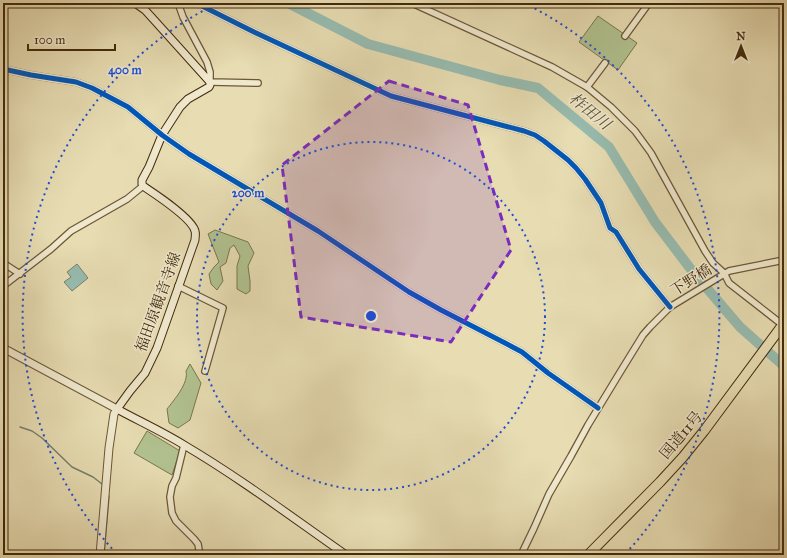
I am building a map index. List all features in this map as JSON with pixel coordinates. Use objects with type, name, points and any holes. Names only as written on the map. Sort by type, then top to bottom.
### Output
[{"type":"highway","name":"国道11号","points":[[588,555],[683,457],[784,324]]},
{"type":"main road","points":[[135,3],[145,10],[210,82],[209,87],[188,98],[180,107],[162,135],[142,180],[143,186]]},
{"type":"main road","name":"福田原観音寺線","points":[[100,555],[108,448],[114,414],[145,373],[157,348],[195,240],[195,230],[191,224],[143,186]]},
{"type":"main road","points":[[3,348],[184,445],[229,474],[346,555]]},
{"type":"street","points":[[178,3],[183,17],[207,62],[210,72],[210,82],[258,83]]},
{"type":"street","points":[[196,3],[254,32],[391,96],[524,131],[544,141],[568,160],[585,179],[601,203],[610,228],[616,232],[639,269],[670,307]]},
{"type":"street","points":[[412,3],[552,67],[587,87],[612,107],[635,130],[651,153],[713,263],[724,273],[729,283],[784,324]]},
{"type":"street","points":[[625,36],[649,3]]},
{"type":"street","points":[[587,87],[605,63]]},
{"type":"street","points":[[3,69],[76,82],[92,88],[128,107],[162,135],[189,154],[318,231],[409,292],[522,352],[548,373],[598,408]]},
{"type":"street","points":[[3,286],[51,249],[71,231],[127,200],[143,186]]},
{"type":"street","name":"下野橋","points":[[521,555],[549,494],[598,408],[643,335],[650,327],[670,307],[724,273],[784,260]]},
{"type":"street","points":[[3,263],[20,274]]},
{"type":"street","points":[[178,286],[222,308],[205,372]]},
{"type":"street","points":[[184,445],[170,497],[172,513],[176,520],[198,544],[199,550]]},
{"type":"highlighted area","points":[[389,81],[468,105],[511,250],[451,342],[301,317],[282,165]]},
{"type":"green space","points":[[598,16],[637,43],[618,70],[579,42]]},
{"type":"green space","points":[[215,230],[248,242],[254,253],[248,266],[250,291],[246,294],[237,289],[237,266],[240,256],[234,245],[230,248],[226,263],[220,267],[223,281],[217,290],[211,284],[209,274],[219,262],[208,234]]},
{"type":"green space","points":[[190,364],[201,383],[190,420],[178,428],[169,423],[167,409],[183,386],[186,371]]},
{"type":"green space","points":[[147,431],[180,451],[172,475],[134,453]]},
{"type":"water","points":[[77,264],[88,278],[72,291],[64,282],[71,277],[67,272]]},
{"type":"waterway","name":"柞田川","points":[[288,3],[368,44],[500,80],[538,88],[609,147],[655,222],[693,272],[740,327],[784,366]]},
{"type":"waterway","points":[[3,417],[7,421]]},
{"type":"waterway","points":[[20,427],[32,431],[42,438],[72,467],[93,477],[102,484]]},
{"type":"waterway","points":[[104,555],[109,496]]},
{"type":"cycle path","points":[[196,3],[254,32],[391,96],[535,135],[568,160],[585,179],[601,203],[610,228],[616,232],[639,269],[670,307]]},
{"type":"cycle path","points":[[3,69],[76,82],[92,88],[128,107],[162,135],[189,154],[318,231],[409,292],[522,352],[548,373],[598,408]]}]
